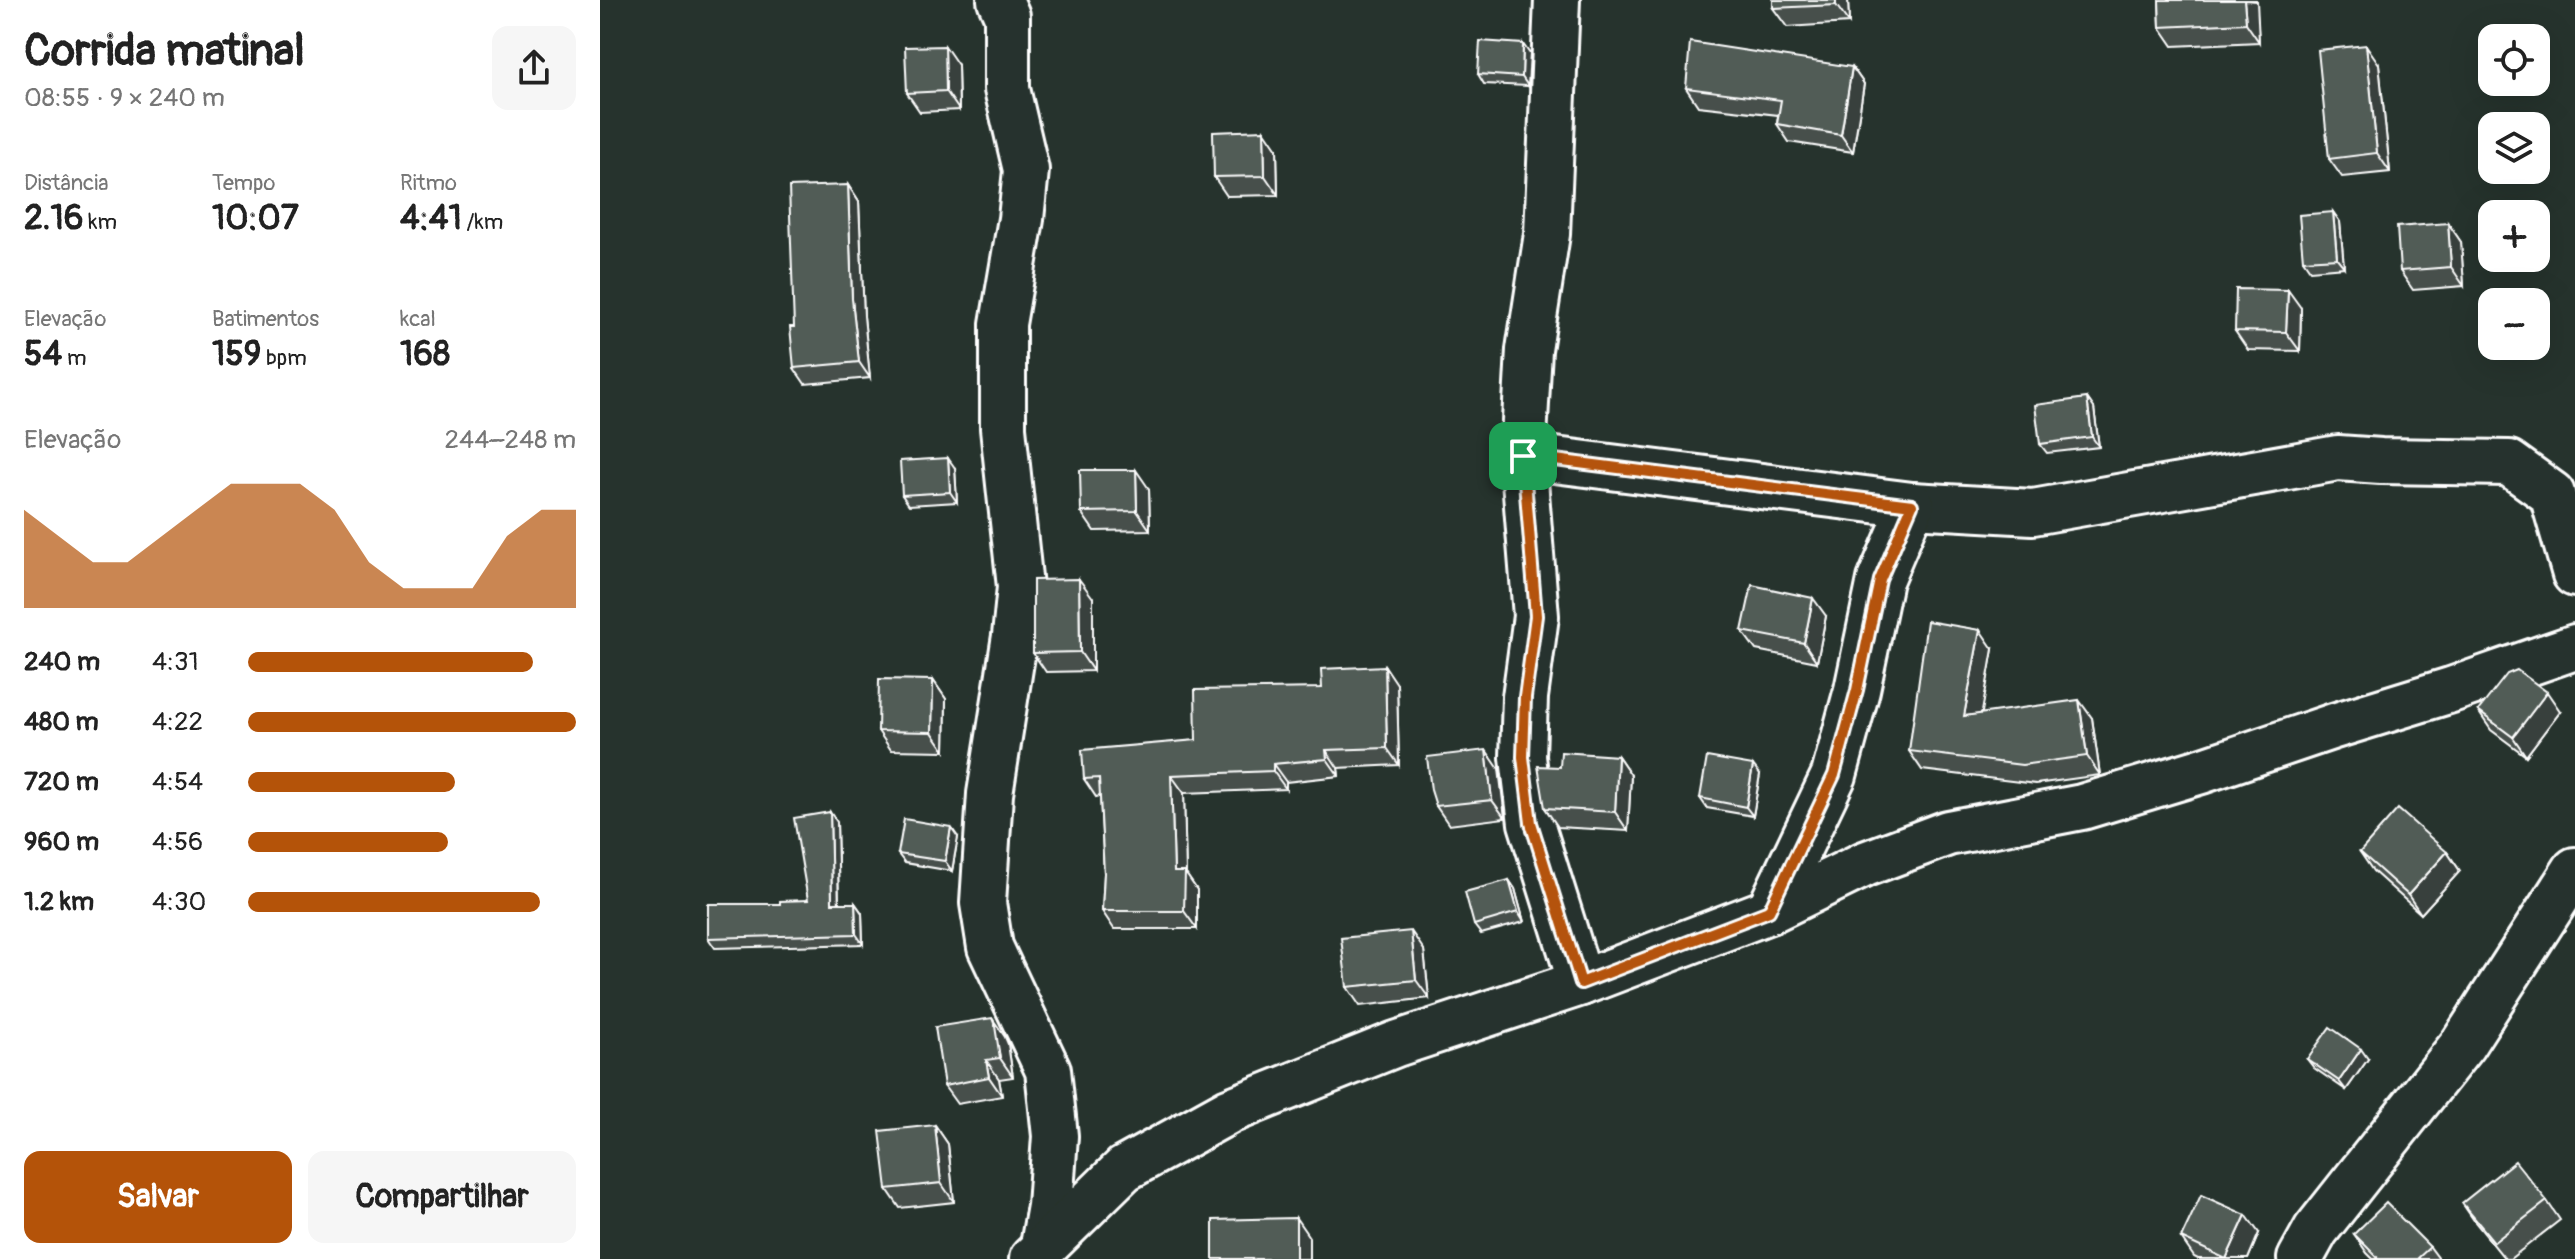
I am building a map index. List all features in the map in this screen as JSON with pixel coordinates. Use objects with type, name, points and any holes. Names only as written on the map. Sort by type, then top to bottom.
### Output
[{"type":"street","points":[[1000,0],[1007,16],[1007,89],[1026,170],[1003,324],[1003,428],[1020,587],[990,794],[983,903],[990,947],[1048,1070],[1055,1136],[1050,1206],[1038,1252]]},
{"type":"street","points":[[1557,0],[1547,234],[1529,350],[1523,456],[1536,616],[1525,697],[1525,771],[1531,823],[1581,983]]},
{"type":"street","points":[[1523,456],[1912,505],[2033,512],[2338,458],[2509,463],[2552,494],[2575,574]]},
{"type":"street","points":[[1769,911],[1834,775],[1857,690],[1880,580],[1912,505]]},
{"type":"street","points":[[1038,1252],[1124,1169],[1229,1111],[1396,1044],[1581,983],[1769,911],[1865,864],[1948,833],[2082,807],[2451,690],[2575,647]]},
{"type":"street","points":[[2300,1259],[2316,1230],[2463,1044],[2575,870]]},
{"type":"building","points":[[1773,0],[1836,0],[1836,5],[1773,8]]},
{"type":"building","points":[[2159,0],[2244,0],[2246,23],[2160,27]]},
{"type":"building","points":[[1480,41],[1523,44],[1522,77],[1478,74]]},
{"type":"building","points":[[1690,42],[1852,67],[1841,135],[1777,124],[1781,100],[1686,88]]},
{"type":"building","points":[[2366,45],[2377,153],[2329,159],[2318,50]]},
{"type":"building","points":[[945,46],[946,91],[907,93],[905,47]]},
{"type":"building","points":[[1264,130],[1265,176],[1214,177],[1213,132]]},
{"type":"building","points":[[848,185],[852,299],[859,362],[794,368],[790,327],[794,327],[789,187]]},
{"type":"building","points":[[2333,212],[2337,258],[2303,260],[2299,215]]},
{"type":"building","points":[[2448,223],[2451,267],[2400,271],[2397,227]]},
{"type":"building","points":[[2236,289],[2288,290],[2286,332],[2235,331]]},
{"type":"building","points":[[2087,398],[2092,437],[2040,444],[2035,405]]},
{"type":"building","points":[[948,458],[950,492],[902,495],[900,461]]},
{"type":"building","points":[[1080,470],[1136,470],[1137,511],[1081,512]]},
{"type":"building","points":[[1079,579],[1080,652],[1033,653],[1033,580]]},
{"type":"building","points":[[1752,585],[1813,598],[1804,643],[1742,631]]},
{"type":"building","points":[[1927,621],[1980,630],[1964,716],[2079,700],[2087,756],[2022,765],[1909,751]]},
{"type":"building","points":[[1385,666],[1387,748],[1326,750],[1327,759],[1273,764],[1273,771],[1171,775],[1174,872],[1185,872],[1184,911],[1102,911],[1104,873],[1099,778],[1084,779],[1082,750],[1196,740],[1195,690],[1322,688],[1321,669]]},
{"type":"building","points":[[2517,670],[2547,692],[2513,737],[2478,711],[2507,674]]},
{"type":"building","points":[[879,679],[933,680],[932,732],[878,731]]},
{"type":"building","points":[[1486,750],[1492,800],[1436,806],[1427,757]]},
{"type":"building","points":[[1561,752],[1618,756],[1615,812],[1545,808],[1538,766],[1560,767]]},
{"type":"building","points":[[1707,757],[1753,765],[1746,807],[1700,798]]},
{"type":"building","points":[[2398,809],[2447,852],[2408,895],[2360,852]]},
{"type":"building","points":[[830,812],[832,903],[855,903],[856,934],[708,938],[708,904],[780,904],[780,901],[808,900],[794,818]]},
{"type":"building","points":[[904,819],[951,827],[945,861],[898,854]]},
{"type":"building","points":[[1509,880],[1518,912],[1474,925],[1465,892]]},
{"type":"building","points":[[1411,931],[1416,980],[1347,987],[1341,938]]},
{"type":"building","points":[[992,1018],[1000,1058],[986,1060],[989,1077],[944,1086],[935,1027]]},
{"type":"building","points":[[2330,1027],[2361,1049],[2339,1081],[2307,1059]]},
{"type":"building","points":[[935,1125],[941,1183],[887,1189],[880,1131]]},
{"type":"building","points":[[2515,1161],[2547,1201],[2494,1242],[2462,1203]]},
{"type":"building","points":[[2201,1195],[2246,1215],[2226,1259],[2181,1238]]},
{"type":"building","points":[[2386,1203],[2430,1247],[2417,1259],[2379,1259],[2354,1234]]},
{"type":"building","points":[[1296,1218],[1296,1259],[1213,1259],[1213,1220]]},
{"type":"route","points":[[1523,456],[1912,505],[1880,580],[1857,690],[1834,775],[1769,911],[1581,983],[1531,823],[1523,757],[1525,697],[1536,616],[1523,456]]}]
